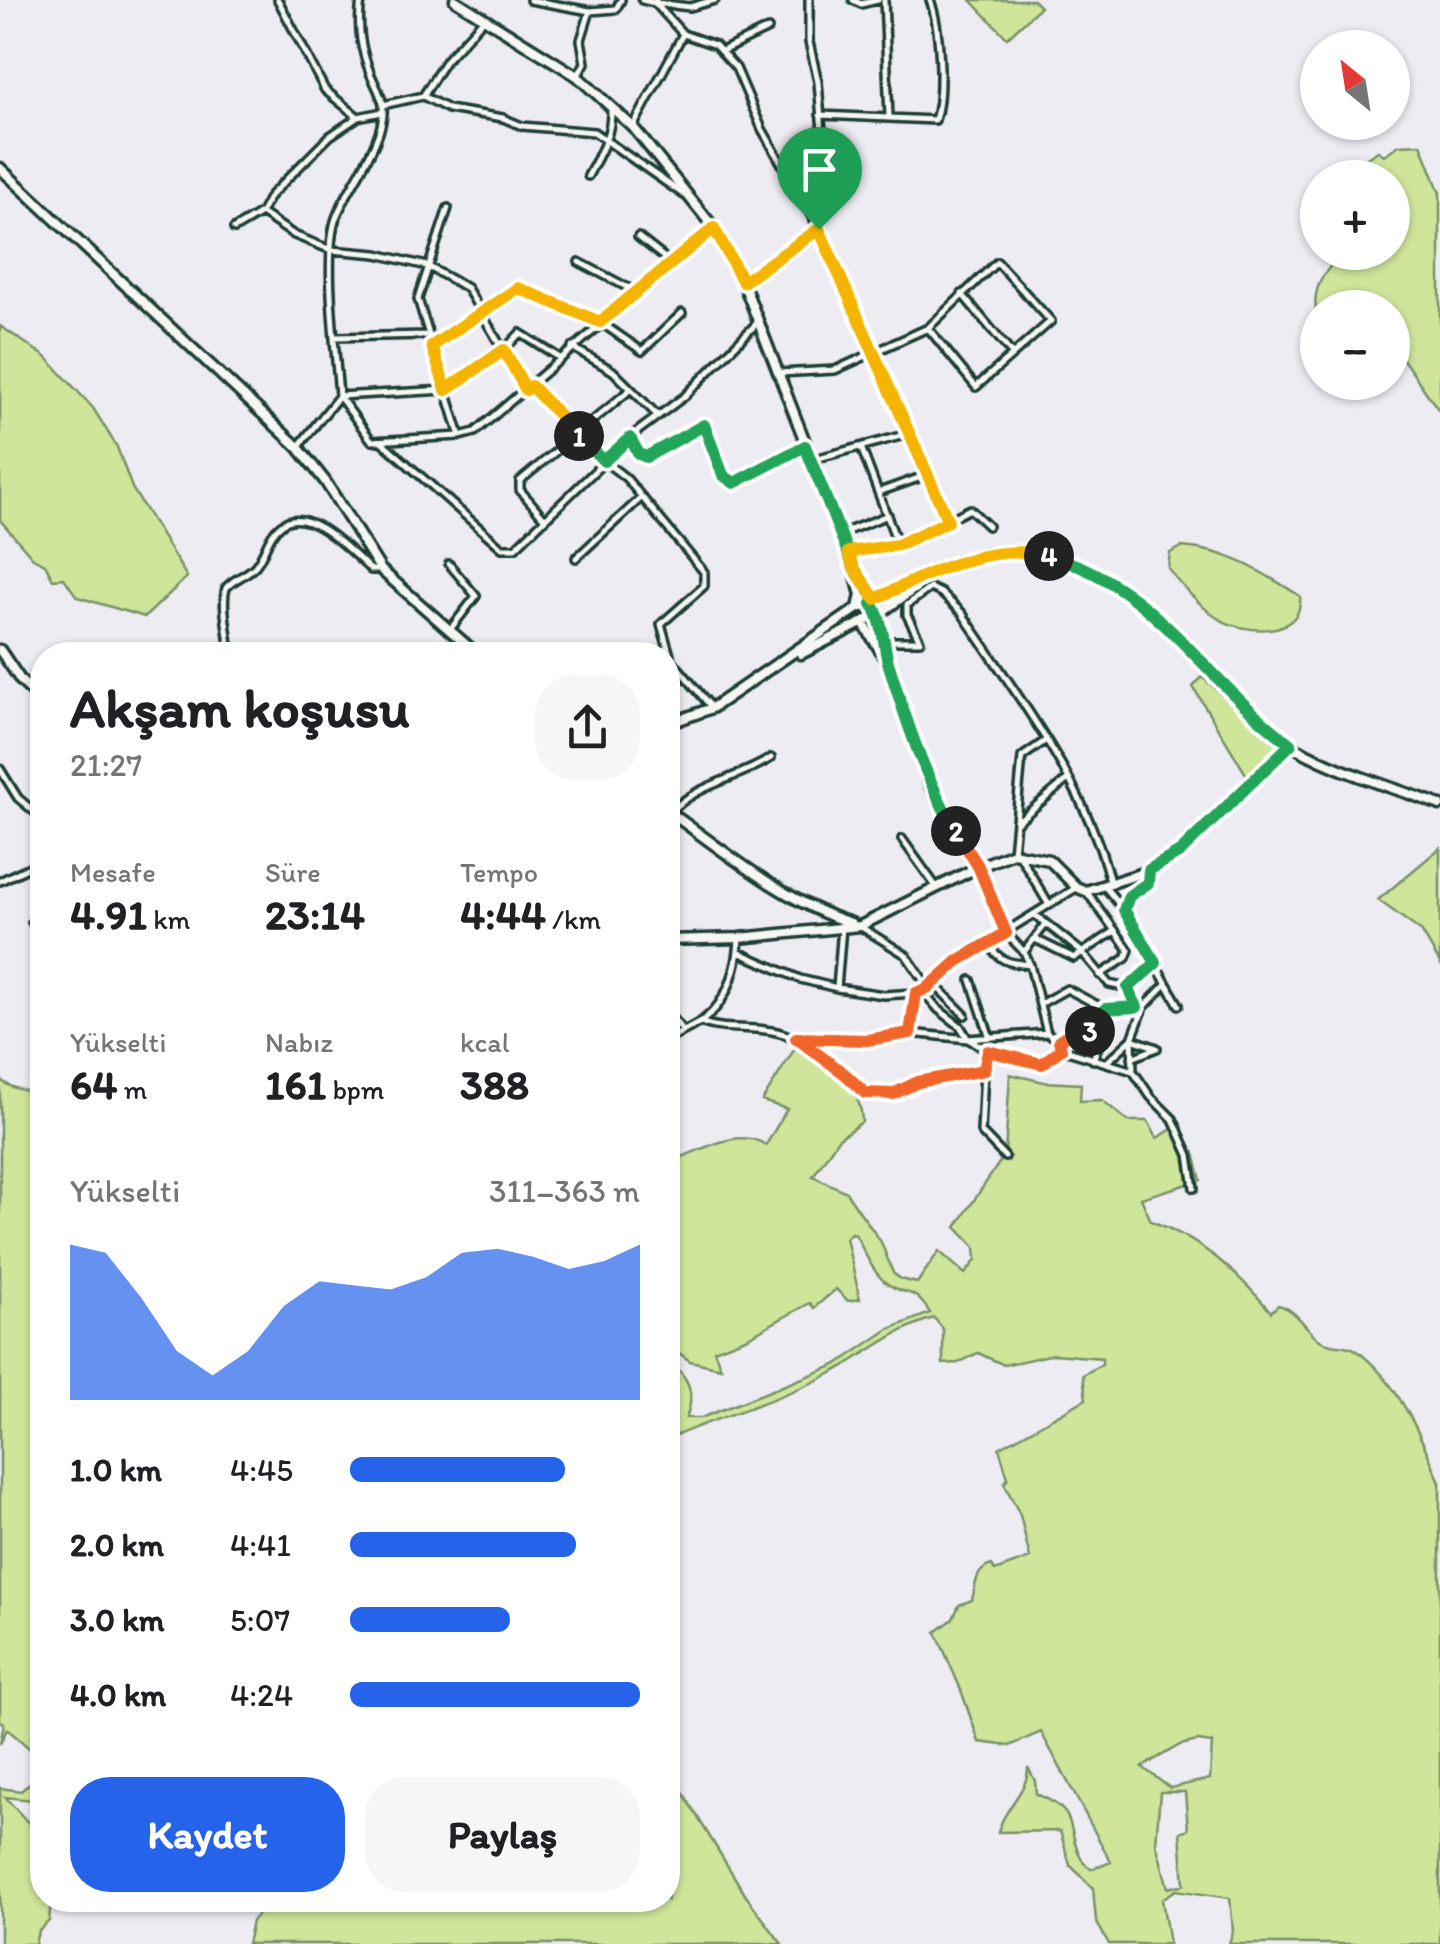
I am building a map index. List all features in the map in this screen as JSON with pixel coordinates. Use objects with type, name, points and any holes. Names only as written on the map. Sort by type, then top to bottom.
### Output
[{"type":"street","points":[[278,0],[325,90],[358,117]]},
{"type":"street","points":[[361,0],[358,19],[362,50],[382,109],[378,130],[357,181],[336,219],[331,250],[339,396],[372,441],[475,432],[714,228]]},
{"type":"street","points":[[455,0],[578,76],[633,127],[714,228],[743,282],[848,552],[864,621],[889,664]]},
{"type":"street","points":[[530,0],[590,11],[616,10],[621,0]]},
{"type":"street","points":[[642,0],[690,8],[715,0]]},
{"type":"street","points":[[809,0],[808,42],[817,74],[824,156],[830,176],[841,188]]},
{"type":"street","points":[[853,0],[861,4],[881,0],[889,116]]},
{"type":"street","points":[[820,115],[935,120],[940,106],[935,20],[930,0]]},
{"type":"street","points":[[655,2],[683,34],[701,38],[722,51],[736,68],[762,129],[819,229],[948,521]]},
{"type":"street","points":[[578,76],[585,63],[581,40],[590,11]]},
{"type":"street","points":[[234,229],[261,213],[270,196],[330,136],[358,117],[423,96],[446,60],[483,20]]},
{"type":"street","points":[[722,51],[768,29]]},
{"type":"street","points":[[633,127],[683,34]]},
{"type":"street","points":[[423,96],[448,109],[503,118],[522,126],[594,132],[691,199]]},
{"type":"street","points":[[588,176],[608,139],[611,106]]},
{"type":"street","points":[[0,168],[298,447],[326,482],[381,570],[462,642]]},
{"type":"street","points":[[448,208],[418,299],[460,436]]},
{"type":"street","points":[[261,213],[294,235],[331,250],[378,254],[427,266],[467,288],[528,388],[626,478],[706,577],[704,586],[660,624],[666,642]]},
{"type":"street","points":[[743,282],[819,229]]},
{"type":"street","points":[[638,236],[671,263]]},
{"type":"street","points":[[579,262],[639,293]]},
{"type":"street","points":[[776,373],[835,370],[928,328],[997,262],[1050,321],[976,387],[928,328]]},
{"type":"street","points":[[432,346],[513,290],[522,288],[600,322],[642,351],[682,314]]},
{"type":"street","points":[[962,294],[1012,354]]},
{"type":"street","points":[[381,441],[502,548],[515,548],[604,461],[685,396],[757,323]]},
{"type":"street","points":[[298,447],[339,396],[446,390],[504,350],[520,333],[560,358]]},
{"type":"street","points":[[335,337],[428,335]]},
{"type":"street","points":[[572,347],[613,371],[658,416]]},
{"type":"street","points":[[544,519],[520,490],[519,483],[631,389]]},
{"type":"street","points":[[630,438],[639,454],[646,457],[704,425],[723,475],[734,483],[805,446]]},
{"type":"street","points":[[810,460],[908,434]]},
{"type":"street","points":[[861,446],[898,545]]},
{"type":"street","points":[[880,492],[927,475]]},
{"type":"street","points":[[576,558],[642,498]]},
{"type":"street","points":[[848,552],[898,545],[970,509],[988,526]]},
{"type":"street","points":[[840,534],[888,515]]},
{"type":"street","points":[[230,642],[226,588],[256,566],[274,532],[286,521],[311,522],[371,570],[381,570]]},
{"type":"street","points":[[775,668],[873,618],[876,607],[954,564],[1010,552],[1040,554],[1097,572],[1129,594],[1291,744],[1440,805]]},
{"type":"street","points":[[449,564],[476,596],[449,631]]},
{"type":"street","points":[[680,720],[712,708],[860,608],[876,607],[954,564]]},
{"type":"street","points":[[854,568],[876,607],[889,664],[930,786],[978,866],[1006,933],[1024,952],[1042,1003],[1047,1032]]},
{"type":"street","points":[[883,641],[920,640],[907,614],[907,604],[930,588],[942,593],[962,612],[1068,780],[1100,842],[1108,886],[1179,1004]]},
{"type":"street","points":[[0,650],[30,690]]},
{"type":"street","points":[[680,669],[712,708]]},
{"type":"street","points":[[697,691],[699,713]]},
{"type":"street","points":[[1045,741],[1022,757],[1016,855],[1049,905]]},
{"type":"street","points":[[680,940],[860,926],[978,866],[1016,855],[1049,860],[1076,887],[1086,890],[1108,886],[1149,870],[1180,852],[1291,744]]},
{"type":"street","points":[[680,804],[771,758]]},
{"type":"street","points":[[0,770],[14,792]]},
{"type":"street","points":[[1016,822],[1068,780]]},
{"type":"street","points":[[0,784],[30,807]]},
{"type":"street","points":[[680,820],[758,875],[834,918],[860,926],[906,955],[938,1010],[960,1026],[968,1039],[988,1051],[1042,1064],[1061,1049]]},
{"type":"street","points":[[902,839],[937,888]]},
{"type":"street","points":[[0,881],[30,867]]},
{"type":"street","points":[[1124,910],[1129,896],[1148,883],[1149,870]]},
{"type":"street","points":[[910,1033],[925,989],[958,961],[1076,887]]},
{"type":"street","points":[[1086,890],[1128,950],[1126,958],[1100,976]]},
{"type":"street","points":[[1034,914],[1083,953],[1109,984],[1128,988],[1140,1007]]},
{"type":"street","points":[[1024,952],[1046,924]]},
{"type":"street","points":[[838,988],[842,926]]},
{"type":"street","points":[[1035,939],[1074,958],[1115,931]]},
{"type":"street","points":[[680,1027],[682,1030],[700,1022],[722,999],[734,972],[739,938]]},
{"type":"street","points":[[988,943],[996,957],[1007,963],[1030,965]]},
{"type":"street","points":[[738,952],[800,979],[838,988],[884,995],[925,989],[966,1014]]},
{"type":"street","points":[[1128,988],[1156,963]]},
{"type":"street","points":[[971,980],[990,1038]]},
{"type":"street","points":[[1166,984],[1140,1007],[1132,1038],[1133,1071],[1174,1120],[1188,1155],[1194,1188]]},
{"type":"street","points":[[1042,1003],[1067,989],[1105,1009],[1140,1007]]},
{"type":"street","points":[[1059,1040],[1072,1032],[1089,1032],[1105,1016],[1105,1009]]},
{"type":"street","points":[[700,1022],[711,1027],[772,1030],[796,1038],[867,1040],[910,1033],[968,1039],[1047,1032],[1059,1040],[1061,1049]]},
{"type":"street","points":[[1089,1032],[1099,1044],[1093,1060]]},
{"type":"street","points":[[796,1038],[865,1093],[893,1094],[918,1082],[984,1070]]},
{"type":"street","points":[[1132,1038],[1157,1048],[1132,1058]]},
{"type":"street","points":[[1107,1062],[1132,1038]]},
{"type":"street","points":[[1061,1049],[1133,1071]]},
{"type":"street","points":[[988,1051],[980,1132],[1005,1157]]},
{"type":"green space","points":[[971,0],[1033,0],[1040,7],[1007,38]]},
{"type":"green space","points":[[1421,144],[1440,193],[1440,412],[1410,369],[1410,290],[1318,290],[1327,270],[1410,270],[1410,160],[1364,160],[1378,151],[1384,155],[1399,145]]},
{"type":"green space","points":[[0,326],[46,357],[93,408],[117,447],[132,488],[187,577],[145,617],[77,597],[64,578],[53,579],[45,564],[33,558],[0,520]]},
{"type":"green space","points":[[1182,547],[1230,557],[1258,571],[1300,596],[1299,610],[1283,626],[1271,629],[1243,628],[1219,619],[1168,568],[1170,553]]},
{"type":"green space","points":[[1202,677],[1285,749],[1252,784],[1193,687]]},
{"type":"green space","points":[[1440,848],[1440,963],[1422,932],[1378,900]]},
{"type":"green space","points":[[797,1045],[849,1085],[856,1095],[862,1122],[838,1139],[813,1176],[846,1192],[881,1242],[893,1273],[917,1283],[939,1251],[965,1274],[976,1260],[975,1247],[956,1227],[1005,1154],[1010,1074],[1044,1082],[1081,1084],[1080,1101],[1102,1100],[1128,1121],[1148,1121],[1157,1138],[1179,1125],[1194,1154],[1201,1180],[1141,1198],[1151,1221],[1186,1237],[1217,1258],[1271,1312],[1278,1305],[1285,1307],[1320,1340],[1356,1350],[1384,1377],[1416,1428],[1440,1482],[1440,1944],[1229,1944],[1233,1931],[1230,1898],[1176,1890],[1162,1899],[1169,1944],[1109,1944],[1096,1921],[1093,1888],[1070,1865],[1060,1831],[998,1832],[1024,1784],[1028,1767],[1036,1794],[1067,1815],[1084,1863],[1091,1869],[1111,1862],[1041,1732],[1010,1746],[979,1742],[936,1632],[953,1619],[959,1605],[972,1600],[982,1570],[992,1565],[995,1571],[1030,1558],[1020,1515],[1004,1483],[1008,1478],[999,1448],[1086,1399],[1083,1375],[1102,1364],[1102,1358],[1054,1354],[1004,1365],[978,1353],[958,1363],[943,1364],[943,1329],[934,1318],[905,1329],[807,1385],[680,1434],[680,1372],[690,1393],[686,1418],[701,1418],[836,1365],[889,1329],[930,1313],[918,1298],[880,1277],[851,1233],[846,1238],[860,1299],[848,1301],[836,1289],[814,1308],[810,1303],[748,1337],[714,1350],[721,1368],[690,1361],[680,1354],[680,1158],[732,1139],[755,1140],[766,1145],[787,1109],[762,1101]],"holes":[[[1212,1743],[1210,1779],[1170,1788],[1142,1767],[1180,1745]],[[1160,1792],[1185,1792],[1188,1829],[1180,1832],[1184,1884],[1168,1888],[1156,1843]]]},
{"type":"green space","points":[[0,1079],[30,1092],[30,1749],[7,1729],[0,1744],[4,1723],[0,1721]]},
{"type":"green space","points":[[30,1783],[30,1800],[5,1797],[30,1825],[30,1912],[50,1912],[49,1921],[38,1932],[35,1944],[0,1944],[0,1788],[21,1791]]},
{"type":"green space","points":[[680,1786],[746,1896],[782,1944],[247,1944],[252,1921],[260,1912],[680,1912]]},
{"type":"route","points":[[819,229],[743,282],[714,228],[600,322],[518,288],[432,346],[446,390],[504,350],[526,390],[531,386],[604,461],[630,438],[639,454],[646,457],[704,425],[725,478],[737,483],[805,446],[854,568],[875,599],[872,604],[879,614],[889,664],[930,786],[978,866],[1006,933],[958,961],[923,992],[916,993],[910,1033],[867,1040],[796,1038],[865,1093],[893,1094],[918,1082],[984,1070],[988,1051],[1042,1064],[1061,1049],[1059,1040],[1072,1032],[1089,1032],[1105,1016],[1105,1009],[1137,1007],[1128,988],[1156,963],[1124,910],[1129,896],[1148,883],[1149,870],[1180,852],[1291,744],[1129,594],[1097,572],[1071,562],[1040,554],[1010,552],[982,556],[954,564],[875,599],[848,552],[898,545],[948,521],[819,229]]}]
